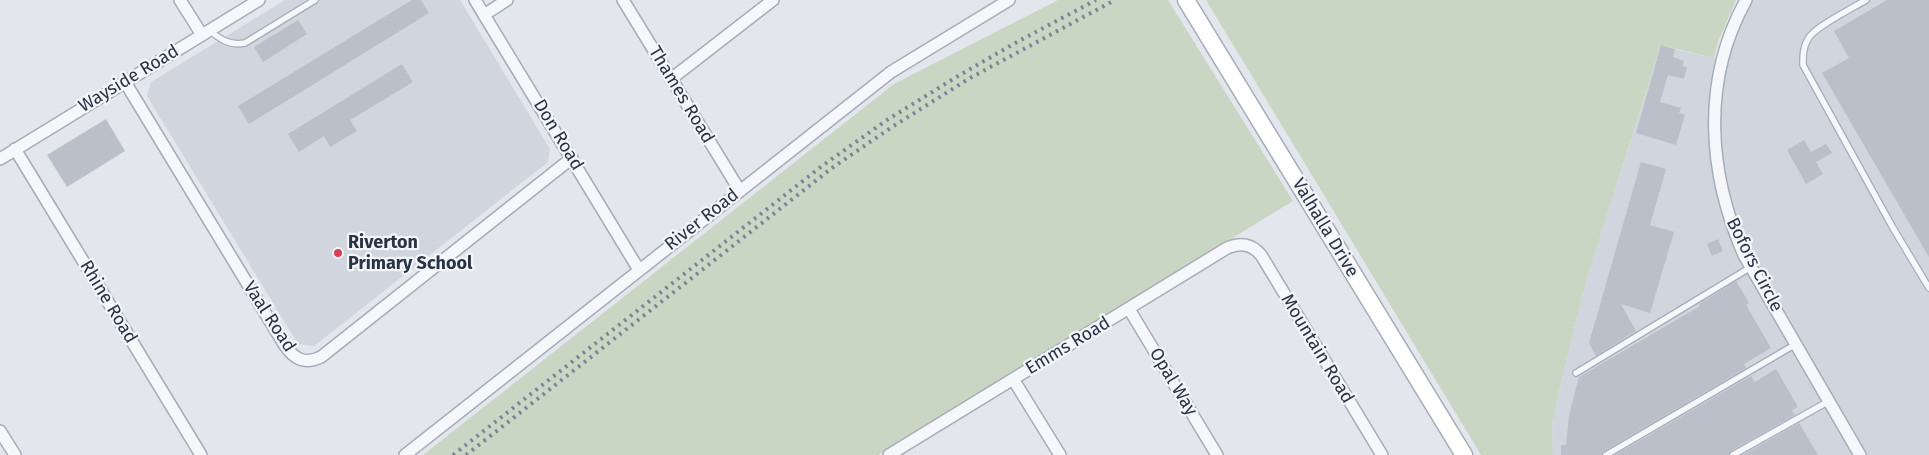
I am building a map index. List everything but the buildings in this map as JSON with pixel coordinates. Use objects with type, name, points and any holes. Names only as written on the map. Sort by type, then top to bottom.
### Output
[{"type":"main road","name":"Valhalla Drive","points":[[1186,0],[1464,455]]},
{"type":"street","points":[[180,0],[206,33]]},
{"type":"street","name":"Wayside Road","points":[[0,158],[259,0]]},
{"type":"street","name":"Don Road","points":[[475,0],[639,270]]},
{"type":"street","points":[[484,15],[508,0]]},
{"type":"street","name":"Thames Road","points":[[623,0],[740,191]]},
{"type":"street","points":[[672,79],[773,0]]},
{"type":"street","name":"River Road","points":[[405,455],[891,72],[1009,0]]},
{"type":"street","name":"Bofors Circle","points":[[1746,0],[1734,25],[1722,60],[1715,104],[1714,139],[1717,168],[1727,211],[1735,234],[1751,266],[1860,455]]},
{"type":"street","name":"Vaal Road","points":[[125,82],[284,344],[296,359],[304,361],[312,361],[321,357],[572,158]]},
{"type":"street","name":"Rhine Road","points":[[15,149],[201,455]]},
{"type":"street","name":"Emms Road","points":[[897,453],[1013,379],[1227,248],[1238,244],[1249,246]]},
{"type":"street","name":"Mountain Road","points":[[1249,246],[1261,255],[1382,455]]},
{"type":"street","name":"Opal Way","points":[[1128,309],[1217,455]]},
{"type":"street","points":[[1013,379],[1060,455]]},
{"type":"street","points":[[0,431],[15,455]]},
{"type":"lane","points":[[206,33],[227,43],[237,45],[246,43],[315,0]]},
{"type":"lane","points":[[1866,0],[1822,27],[1808,38],[1803,53],[1803,66],[1893,228],[1929,288]]},
{"type":"lane","points":[[1576,373],[1751,266]]},
{"type":"lane","points":[[1606,455],[1796,344]]},
{"type":"lane","points":[[1733,455],[1829,401]]},
{"type":"shaded area","name":"Riverton Primary School","points":[[285,0],[460,0],[550,149],[548,162],[314,346],[298,344],[147,96],[151,82]]},
{"type":"shaded area","points":[[1746,0],[1929,0],[1929,455],[1553,455],[1552,426],[1587,278],[1661,46],[1722,60]]},
{"type":"green space","points":[[1058,0],[1168,0],[1293,201],[878,455],[423,455],[894,84]]},
{"type":"green space","points":[[1206,0],[1736,0],[1718,42],[1714,58],[1661,45],[1587,278],[1552,425],[1553,455],[1481,455]]},
{"type":"railway","points":[[453,455],[822,166],[887,120],[1017,42],[1096,0]]},
{"type":"railway","points":[[466,455],[832,168],[892,127],[970,78],[1115,0]]},
{"type":"place","name":"Riverton Primary School","points":[[338,253]]}]
